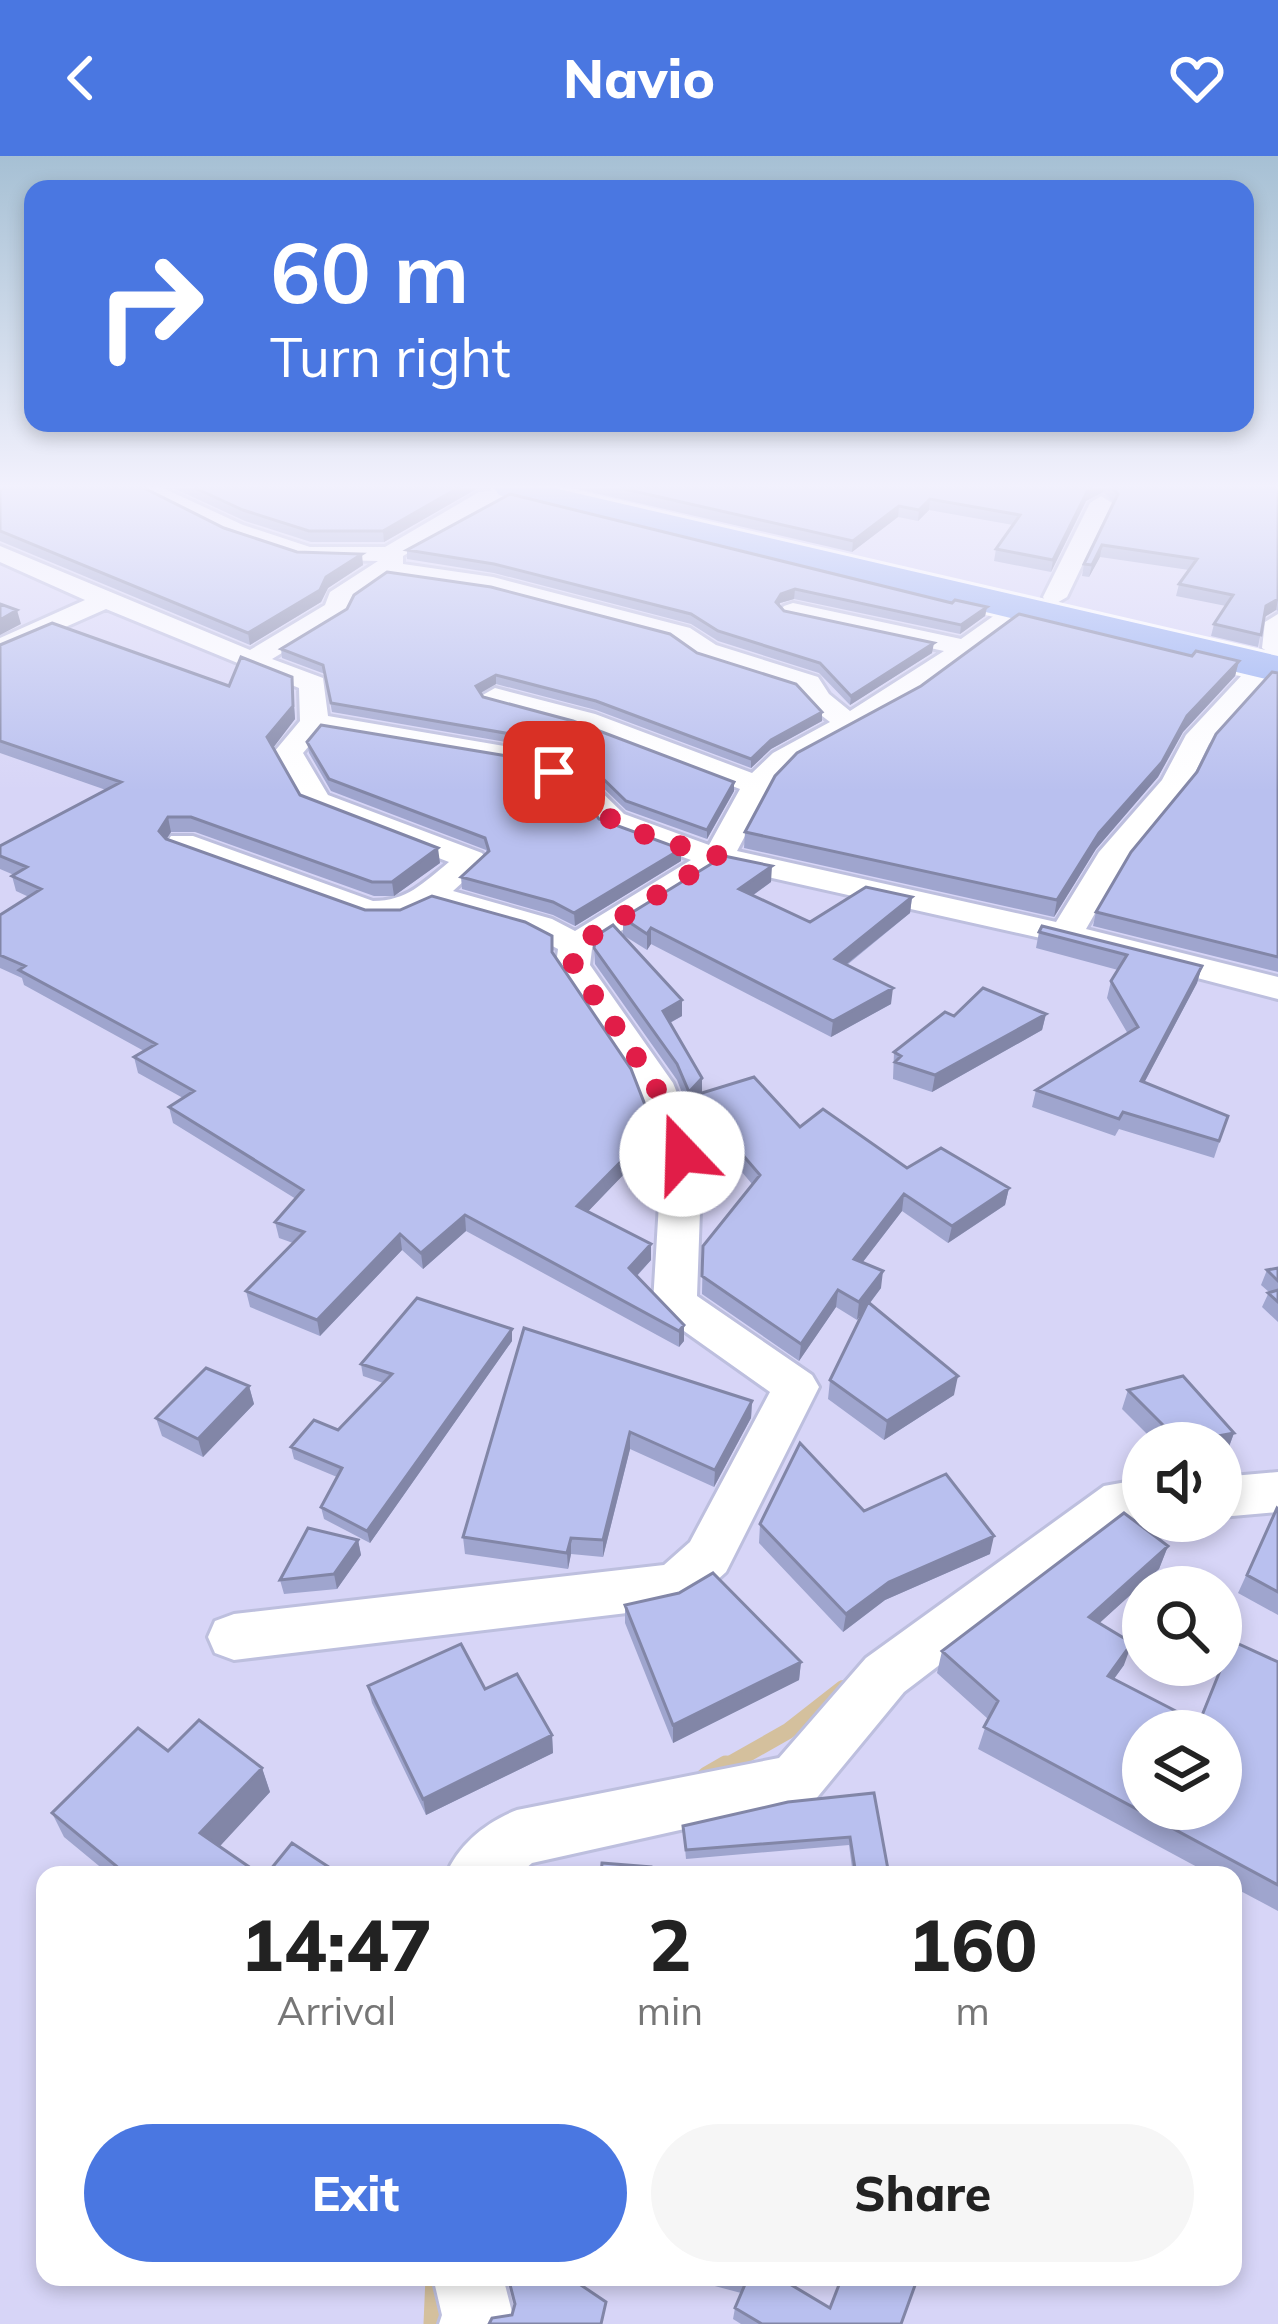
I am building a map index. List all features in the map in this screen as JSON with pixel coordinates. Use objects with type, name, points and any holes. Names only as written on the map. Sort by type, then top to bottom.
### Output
[{"type":"highway","points":[[974,589],[1275,651]]},
{"type":"highway","points":[[982,589],[1037,603]]},
{"type":"street","points":[[67,589],[106,600],[313,683],[314,722],[288,752],[316,801],[472,860],[402,911],[369,911],[182,843]]},
{"type":"street","points":[[253,659],[337,608],[339,597],[350,589]]},
{"type":"street","points":[[513,589],[680,633],[707,651],[808,683],[819,700],[846,721]]},
{"type":"street","points":[[234,1637],[677,1585],[708,1557],[796,1388],[675,1303],[682,1154],[654,1083],[573,965],[576,946],[719,856],[758,785],[783,759],[907,691],[1037,603],[1046,589]]},
{"type":"street","points":[[0,648],[106,600]]},
{"type":"street","points":[[793,611],[965,648]]},
{"type":"street","points":[[1066,934],[1110,859],[1175,783],[1196,741],[1275,651]]},
{"type":"street","points":[[495,696],[585,720],[758,785]]},
{"type":"street","points":[[314,722],[486,753],[500,750],[554,772],[602,801],[611,820],[658,840],[1278,988]]},
{"type":"street","points":[[429,895],[540,926],[576,946]]},
{"type":"street","points":[[1242,1495],[1278,1492]]},
{"type":"street","points":[[485,1866],[518,1838],[796,1781],[885,1675],[1122,1500]]},
{"type":"street","points":[[470,2286],[478,2316],[474,2324]]},
{"type":"shaded area","points":[[0,589],[1278,589],[1278,2324],[0,2324]]},
{"type":"building","points":[[141,589],[320,589],[248,633]]},
{"type":"building","points":[[362,589],[499,589],[670,634],[697,653],[796,684],[822,712],[771,740],[751,759],[596,701],[496,675],[476,686],[483,697],[573,721],[734,782],[707,830],[626,801],[589,765],[528,737],[331,703],[323,665],[281,649],[347,609]]},
{"type":"building","points":[[593,589],[795,589],[781,594],[776,602],[784,611],[934,643],[851,696],[820,663],[718,631],[691,614]]},
{"type":"building","points":[[796,589],[896,589],[987,607],[961,625]]},
{"type":"building","points":[[1204,589],[1278,589],[1278,599],[1266,606],[1261,635],[1214,624],[1233,595]]},
{"type":"building","points":[[0,604],[17,610],[0,620]]},
{"type":"building","points":[[1019,614],[1192,656],[1196,651],[1239,661],[1187,716],[1162,762],[1099,833],[1057,900],[745,832],[775,776],[797,753],[921,686]]},
{"type":"building","points":[[52,623],[229,686],[241,657],[292,677],[293,706],[267,737],[300,795],[438,848],[392,882],[372,882],[191,817],[168,817],[159,831],[166,839],[365,910],[400,910],[432,896],[525,922],[552,936],[552,952],[631,1069],[654,1128],[577,1206],[651,1244],[629,1268],[684,1325],[679,1331],[465,1215],[421,1253],[400,1234],[317,1320],[246,1291],[304,1232],[275,1222],[303,1190],[169,1107],[194,1091],[134,1057],[156,1044],[19,970],[25,966],[0,955],[0,915],[41,889],[12,876],[27,867],[0,856],[0,846],[121,782],[0,741],[0,645]]},
{"type":"building","points":[[1272,672],[1278,673],[1278,957],[1096,912],[1131,852],[1197,772],[1216,734]]},
{"type":"building","points":[[321,725],[507,756],[563,783],[599,819],[681,849],[574,913],[553,902],[461,877],[489,851],[485,838],[329,779],[307,742]]},
{"type":"building","points":[[724,856],[772,866],[739,889],[810,922],[866,887],[912,897],[835,959],[893,988],[833,1021],[651,928],[647,934],[623,918]]},
{"type":"building","points":[[613,925],[682,1000],[663,1011],[702,1078],[689,1092],[677,1064],[594,948],[596,936]]},
{"type":"building","points":[[1042,926],[1202,966],[1141,1081],[1228,1116],[1219,1141],[1123,1112],[1119,1119],[1036,1090],[1138,1027],[1111,981],[1127,955],[1039,932]]},
{"type":"building","points":[[983,988],[1046,1014],[935,1075],[895,1062],[901,1056],[894,1052],[945,1012],[954,1016]]},
{"type":"building","points":[[754,1077],[800,1127],[823,1109],[907,1168],[941,1148],[1009,1188],[952,1226],[904,1194],[854,1259],[883,1271],[859,1302],[838,1290],[801,1344],[702,1276],[703,1246],[760,1175],[692,1096]]},
{"type":"building","points":[[417,1298],[512,1329],[367,1531],[321,1507],[342,1468],[291,1447],[314,1420],[338,1430],[392,1374],[361,1364]]},
{"type":"building","points":[[868,1302],[958,1376],[887,1421],[830,1380]]},
{"type":"building","points":[[524,1328],[752,1401],[715,1470],[630,1432],[603,1540],[571,1538],[567,1553],[463,1537]]},
{"type":"building","points":[[206,1368],[249,1386],[198,1439],[156,1418]]},
{"type":"building","points":[[1183,1376],[1224,1422],[1160,1422],[1128,1390]]},
{"type":"building","points":[[800,1443],[864,1511],[946,1474],[994,1536],[889,1582],[846,1614],[760,1524]]},
{"type":"building","points":[[1278,1509],[1278,1592],[1247,1575]]},
{"type":"building","points":[[1122,1515],[1122,1542],[1168,1546],[1146,1566],[1122,1566],[1122,1587],[1089,1617],[1122,1637],[1122,1657],[1108,1676],[1174,1710],[1122,1710],[1122,1801],[984,1727],[998,1701],[942,1651]]},
{"type":"building","points":[[308,1528],[358,1540],[334,1574],[280,1580]]},
{"type":"building","points":[[713,1573],[801,1662],[673,1725],[625,1605],[679,1593]]},
{"type":"building","points":[[461,1644],[485,1689],[517,1674],[552,1735],[423,1799],[368,1686]]},
{"type":"building","points":[[1242,1646],[1278,1662],[1278,1885],[1176,1830],[1242,1830],[1242,1710],[1204,1710],[1214,1686],[1242,1686]]},
{"type":"building","points":[[199,1720],[262,1768],[200,1833],[248,1866],[116,1866],[52,1813],[138,1728],[168,1751]]},
{"type":"building","points":[[874,1793],[887,1866],[855,1866],[850,1837],[686,1850],[683,1826],[788,1802]]},
{"type":"building","points":[[292,1843],[327,1866],[273,1866]]},
{"type":"building","points":[[510,2286],[582,2286],[606,2302],[601,2324],[489,2324],[492,2318],[512,2315],[515,2304]]},
{"type":"building","points":[[744,2286],[793,2286],[830,2308],[839,2286],[915,2286],[901,2324],[762,2324],[735,2308]]},
{"type":"waterway","points":[[721,1769],[788,1731],[843,1688]]},
{"type":"waterway","points":[[707,1777],[726,1766]]},
{"type":"waterway","points":[[434,2324],[436,2286]]},
{"type":"route","points":[[554,772],[602,801],[610,809],[611,820],[658,840],[719,856],[576,946],[573,965],[654,1083],[682,1154]]}]
